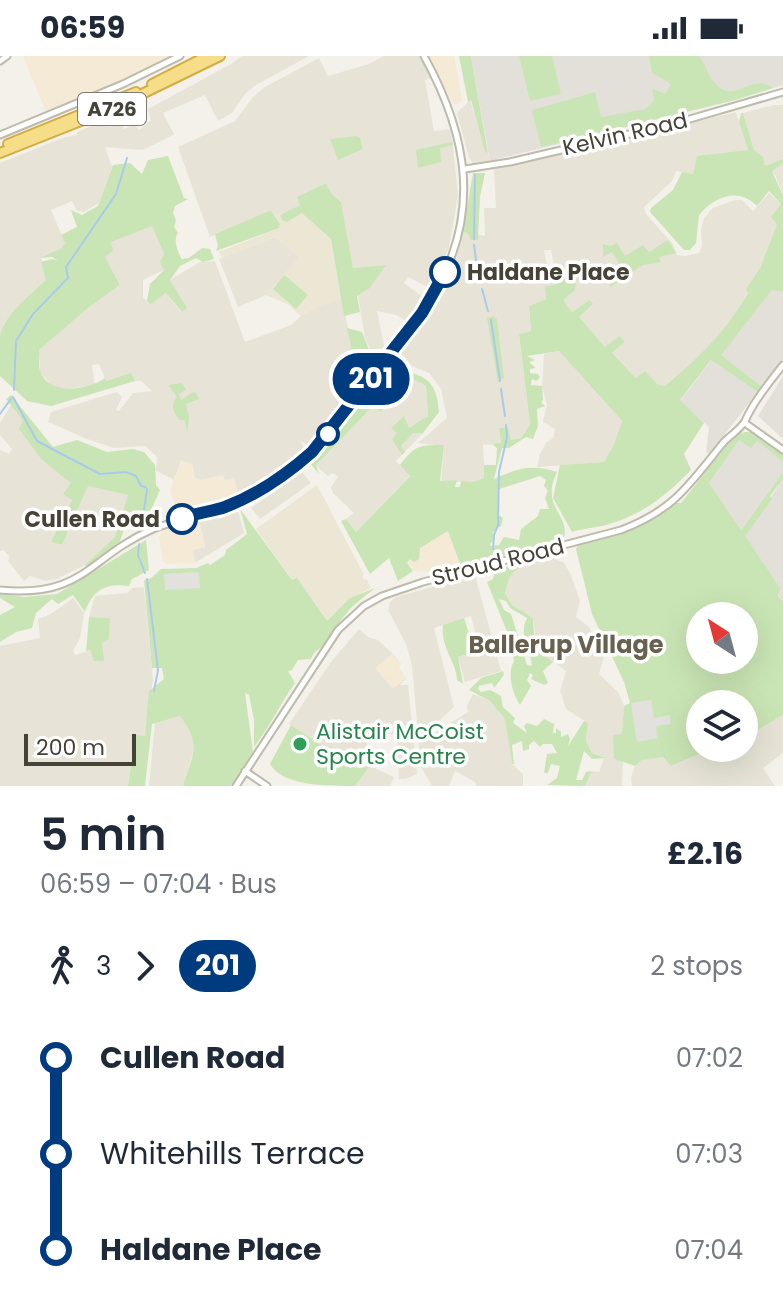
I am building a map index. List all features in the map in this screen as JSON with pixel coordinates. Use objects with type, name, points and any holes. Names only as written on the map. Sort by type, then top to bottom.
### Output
[{"type":"highway","name":"A726","points":[[0,150],[95,110],[207,56]]},
{"type":"highway","name":"A726","points":[[0,150],[111,109],[220,56]]},
{"type":"street","points":[[0,61],[7,56]]},
{"type":"street","points":[[0,135],[104,93],[180,56]]},
{"type":"street","points":[[0,590],[33,592],[69,583],[140,536],[255,494],[295,468],[312,452],[422,313],[440,284],[454,249],[461,217],[465,169],[451,111],[424,56]]},
{"type":"street","name":"Kelvin Road","points":[[465,169],[510,162],[676,123],[783,92]]},
{"type":"street","name":"Stroud Road","points":[[236,786],[338,630],[364,606],[382,596],[423,582],[643,522],[682,494],[725,441],[745,423],[746,415],[783,365]]},
{"type":"street","points":[[745,423],[783,450]]},
{"type":"street","points":[[245,771],[267,786]]},
{"type":"shaded area","points":[[23,56],[180,56],[48,116]]},
{"type":"shaded area","points":[[242,56],[309,56],[256,85],[245,94],[232,113],[218,121],[205,95],[163,113],[174,134],[167,138],[143,150],[105,147],[112,167],[99,203],[84,212],[77,211],[72,201],[51,210],[65,243],[63,248],[41,258],[46,280],[23,301],[4,326],[0,337],[0,163],[77,135],[77,132],[106,120],[109,127],[121,122],[124,129],[135,124],[139,130],[151,120],[148,109]]},
{"type":"shaded area","points":[[384,56],[419,56],[431,78],[425,80],[434,131],[451,129],[458,195],[449,247],[432,287],[408,277],[404,283],[424,298],[406,321],[396,315],[377,311],[384,345],[376,362],[365,338],[358,296],[369,289],[385,265],[353,269],[341,202],[326,183],[298,197],[301,205],[283,214],[275,215],[271,210],[210,237],[178,147],[235,121],[265,87],[319,58],[328,76],[369,64]]},
{"type":"shaded area","points":[[430,56],[454,56],[462,100],[456,104],[453,104]]},
{"type":"shaded area","points":[[471,56],[783,56],[783,85],[735,100],[490,161]]},
{"type":"shaded area","points":[[470,100],[490,161],[473,163],[469,158],[457,113]]},
{"type":"shaded area","points":[[783,105],[783,196],[775,174],[765,167],[763,157],[754,150],[743,113]]},
{"type":"shaded area","points":[[736,112],[748,150],[693,174],[676,171],[672,181],[644,207],[646,214],[673,244],[677,255],[685,256],[699,253],[704,218],[713,208],[742,200],[753,211],[769,193],[781,204],[777,224],[760,268],[746,289],[748,292],[733,319],[711,346],[665,386],[637,379],[612,353],[625,342],[606,348],[578,317],[592,305],[590,301],[572,312],[563,300],[578,267],[556,273],[551,250],[544,250],[547,267],[552,266],[556,284],[546,299],[529,306],[531,331],[519,335],[530,424],[521,438],[511,440],[499,428],[501,444],[483,445],[485,478],[472,482],[441,481],[444,446],[418,443],[447,418],[441,389],[429,373],[397,360],[445,286],[455,265],[463,232],[485,236],[484,208],[496,208],[494,168]]},
{"type":"shaded area","points":[[322,204],[327,215],[341,299],[318,306],[301,316],[289,305],[266,295],[300,257],[275,237],[222,258],[219,252],[279,228],[275,215],[282,212],[287,220]]},
{"type":"shaded area","points":[[152,226],[165,254],[164,270],[143,280],[143,298],[151,303],[166,293],[181,312],[187,308],[170,280],[200,262],[215,261],[245,342],[291,325],[318,306],[341,299],[358,367],[356,374],[361,381],[328,427],[308,446],[300,440],[305,450],[279,467],[265,482],[239,496],[221,476],[195,478],[181,460],[174,480],[155,470],[158,458],[145,446],[114,448],[48,422],[51,412],[117,392],[122,397],[116,410],[119,411],[133,393],[152,391],[141,381],[135,381],[131,374],[106,381],[99,364],[92,365],[95,385],[65,389],[52,386],[40,372],[39,350],[120,285],[105,257],[110,242]]},
{"type":"shaded area","points":[[275,237],[300,257],[266,295],[238,307],[219,259]]},
{"type":"shaded area","points":[[771,282],[783,289],[783,360],[709,454],[706,452],[709,427],[680,401]]},
{"type":"shaded area","points":[[559,351],[622,421],[604,462],[537,467],[540,454],[553,438],[555,429],[543,422],[547,405],[542,387],[544,354]]},
{"type":"shaded area","points":[[783,376],[783,439],[758,416]]},
{"type":"shaded area","points":[[396,378],[418,380],[426,386],[428,416],[416,426],[423,433],[396,461],[410,475],[356,532],[346,519],[354,513],[333,493],[331,487],[338,477],[333,473],[328,476],[315,465],[372,407],[381,412],[397,402],[387,384]]},
{"type":"shaded area","points":[[11,405],[19,412],[42,460],[72,483],[64,494],[72,500],[51,542],[62,545],[88,485],[129,495],[115,537],[85,565],[57,579],[46,581],[30,576],[24,581],[8,561],[9,556],[0,551],[0,450],[9,454],[12,449],[0,435],[0,423]]},
{"type":"shaded area","points":[[739,439],[757,441],[783,462],[783,472],[740,531],[709,483]]},
{"type":"shaded area","points":[[181,460],[193,465],[195,478],[200,480],[223,475],[225,480],[234,478],[239,496],[180,512],[170,491]]},
{"type":"shaded area","points":[[302,472],[311,483],[260,519],[251,508]]},
{"type":"shaded area","points":[[783,479],[783,602],[744,536]]},
{"type":"shaded area","points":[[317,485],[363,573],[363,579],[371,588],[350,599],[327,621],[297,579],[293,581],[256,529]]},
{"type":"shaded area","points":[[237,507],[244,533],[195,563],[192,550],[205,547],[199,520]]},
{"type":"shaded area","points":[[199,520],[205,547],[193,550],[195,563],[166,564],[159,537],[163,532]]},
{"type":"shaded area","points":[[448,530],[460,564],[430,572],[413,571],[407,563],[410,559],[424,544]]},
{"type":"shaded area","points":[[553,558],[564,563],[571,575],[580,601],[576,617],[589,627],[604,656],[599,674],[618,692],[624,706],[622,734],[614,736],[614,759],[623,761],[622,786],[585,786],[592,771],[599,772],[604,758],[592,753],[586,741],[588,723],[566,709],[560,691],[566,671],[541,653],[536,642],[533,618],[512,605],[505,592],[508,578],[514,570],[537,560]]},
{"type":"shaded area","points":[[199,572],[200,588],[165,590],[164,574]]},
{"type":"shaded area","points":[[475,575],[501,671],[465,682],[458,657],[480,651],[471,616],[434,628],[454,707],[431,728],[435,733],[468,712],[467,706],[473,694],[490,701],[506,720],[512,764],[523,774],[523,786],[477,786],[455,771],[449,786],[432,786],[421,767],[412,665],[406,644],[388,610],[390,602],[396,597]]},
{"type":"shaded area","points":[[144,587],[153,680],[145,736],[134,736],[128,786],[0,786],[0,646],[40,638],[38,619],[51,614],[73,598],[84,613],[80,638],[73,651],[75,655],[90,650],[103,661],[101,643],[109,618],[89,617],[95,596],[127,593],[132,588]]},
{"type":"shaded area","points":[[359,629],[393,654],[406,678],[400,685],[408,685],[417,774],[406,779],[399,779],[397,734],[369,735],[363,767],[355,768],[289,724],[331,662]]},
{"type":"shaded area","points":[[392,654],[401,664],[398,667],[406,678],[393,689],[375,668]]},
{"type":"shaded area","points":[[651,700],[654,718],[670,715],[671,724],[656,726],[657,738],[637,742],[631,703]]},
{"type":"shaded area","points":[[783,715],[783,753],[763,768],[775,786],[632,786],[635,766],[642,760],[663,757],[671,766],[686,760],[686,762],[758,762],[758,730]]},
{"type":"shaded area","points":[[180,716],[194,735],[194,749],[183,786],[149,786],[155,723]]},
{"type":"shaded area","points":[[370,766],[394,777],[390,786],[355,786]]},
{"type":"green space","points":[[459,56],[471,56],[488,153],[485,152],[471,100],[468,102]]},
{"type":"green space","points":[[519,56],[552,56],[561,94],[530,101]]},
{"type":"green space","points":[[649,56],[699,56],[715,83],[724,90],[734,91],[759,83],[773,88],[541,147],[532,110],[595,92],[601,117],[645,109],[654,101],[652,88],[665,94],[671,84],[652,73]]},
{"type":"green space","points":[[743,113],[754,150],[763,157],[765,166],[783,159],[783,163],[772,171],[783,196],[783,292],[772,290],[721,355],[762,387],[758,392],[711,360],[680,400],[704,423],[684,454],[691,470],[640,511],[615,522],[572,532],[553,498],[560,465],[604,462],[622,421],[559,351],[527,356],[535,360],[529,362],[536,368],[530,369],[530,373],[540,377],[537,381],[532,379],[531,385],[542,386],[541,402],[545,406],[537,409],[538,426],[533,439],[526,437],[509,448],[502,448],[494,479],[525,468],[557,472],[552,494],[553,502],[563,522],[564,538],[464,567],[460,564],[448,531],[420,548],[419,559],[414,562],[410,559],[407,563],[413,571],[398,581],[389,558],[370,574],[341,521],[346,519],[356,532],[410,476],[400,465],[410,453],[423,446],[444,445],[440,481],[457,480],[455,487],[460,487],[461,481],[472,482],[484,478],[484,465],[496,465],[497,448],[492,444],[501,443],[499,428],[508,428],[511,440],[521,438],[530,424],[519,334],[531,331],[529,306],[546,299],[545,287],[556,284],[556,273],[578,267],[575,290],[563,300],[572,312],[590,300],[593,304],[579,317],[605,347],[620,336],[625,342],[612,353],[636,378],[645,371],[657,384],[665,386],[721,332],[748,293],[746,289],[760,268],[777,224],[771,217],[781,204],[769,191],[757,206],[735,195],[712,203],[699,215],[696,243],[690,250],[684,250],[650,212],[673,190],[682,172],[693,174],[697,156],[748,150],[739,122]],"holes":[[[540,476],[546,480],[544,486],[548,491],[545,498],[549,509],[540,509],[538,516],[521,529],[519,540],[504,537],[499,545],[491,546],[495,539],[493,532],[501,526],[503,518],[499,515],[499,489]]]},
{"type":"green space","points":[[360,138],[363,149],[338,160],[330,139]]},
{"type":"green space","points":[[452,142],[453,145],[440,148],[441,162],[418,168],[416,150]]},
{"type":"green space","points":[[168,156],[184,198],[188,199],[175,206],[173,213],[179,253],[182,259],[189,258],[202,248],[210,249],[214,259],[203,262],[196,258],[180,266],[170,280],[187,308],[182,312],[166,293],[151,304],[147,301],[150,284],[164,270],[160,262],[164,254],[152,226],[111,242],[113,251],[105,257],[120,285],[39,350],[39,368],[44,379],[60,388],[89,386],[105,378],[106,381],[131,373],[135,381],[51,406],[27,401],[0,376],[0,336],[13,313],[46,280],[41,262],[58,261],[52,257],[40,258],[62,248],[65,243],[61,235],[77,227],[71,210],[82,215],[98,206],[113,165],[130,163],[142,174],[148,160]]},
{"type":"green space","points":[[473,173],[485,173],[480,197],[478,240],[471,240],[468,233],[463,232]]},
{"type":"green space","points":[[326,183],[341,202],[353,268],[386,265],[369,289],[357,296],[360,312],[344,316],[331,239],[302,213],[287,222],[280,215],[300,205],[297,197]]},
{"type":"green space","points":[[271,210],[280,224],[279,228],[216,251],[215,234]]},
{"type":"green space","points":[[668,240],[676,253],[659,257],[661,262],[643,265],[610,287],[609,273],[620,265],[612,252],[603,257],[603,244],[610,246],[617,243],[625,256],[643,245],[649,252]]},
{"type":"green space","points":[[284,275],[308,295],[296,309],[273,289]]},
{"type":"green space","points":[[493,316],[497,319],[504,378],[498,382],[487,318]]},
{"type":"green space","points":[[347,328],[362,332],[374,362],[379,363],[362,381],[357,375]]},
{"type":"green space","points":[[392,364],[393,367],[381,376],[395,403],[381,412],[372,407],[316,465],[319,474],[310,463],[311,459],[380,374]]},
{"type":"green space","points":[[401,370],[419,375],[430,383],[436,394],[439,412],[423,433],[413,433],[401,446],[405,452],[402,455],[392,439],[397,433],[391,428],[404,416],[409,428],[428,416],[426,386],[408,378],[390,383],[391,379],[403,375]]},
{"type":"green space","points":[[182,383],[186,390],[179,394],[181,400],[195,391],[199,399],[186,404],[189,417],[187,434],[185,420],[180,420],[173,408],[177,397],[168,385]]},
{"type":"green space","points":[[11,395],[53,447],[77,440],[107,452],[133,449],[144,452],[155,465],[156,485],[160,490],[146,521],[138,525],[129,516],[120,541],[87,567],[85,565],[115,537],[128,495],[88,486],[62,545],[51,542],[72,500],[63,494],[71,483],[42,460],[19,429],[23,420],[6,399]]},
{"type":"green space","points":[[754,432],[783,455],[783,462],[757,441],[751,448],[739,440],[709,483],[741,530],[783,472],[783,479],[770,496],[772,499],[745,536],[780,588],[778,595],[783,602],[783,715],[758,730],[758,690],[686,690],[686,760],[671,766],[663,757],[642,760],[635,766],[614,759],[613,735],[622,734],[624,706],[630,703],[624,682],[592,614],[576,549],[578,545],[639,527],[681,503],[735,435]]},
{"type":"green space","points":[[240,509],[292,580],[297,578],[327,621],[350,598],[375,588],[349,610],[311,659],[298,660],[288,671],[295,683],[254,747],[254,720],[249,695],[245,693],[253,752],[231,786],[183,786],[194,750],[191,735],[180,716],[152,724],[145,786],[128,786],[135,735],[145,736],[149,691],[164,679],[162,668],[152,668],[144,580],[161,569],[210,565],[225,555],[226,550],[247,534]]},
{"type":"green space","points":[[146,540],[149,570],[132,579],[129,586],[101,590],[92,598],[85,612],[73,595],[58,604],[52,599],[36,613],[32,628],[16,632],[0,642],[0,615],[15,607],[0,598],[0,594],[24,597],[57,594]]},
{"type":"green space","points":[[523,562],[525,565],[511,576],[505,593],[512,605],[533,618],[537,643],[542,653],[553,662],[543,671],[548,683],[544,685],[531,679],[533,675],[530,673],[527,680],[531,686],[520,705],[511,683],[514,661],[508,634],[487,582],[493,579],[495,570]],"holes":[[[499,599],[506,601],[510,608],[527,618],[524,633],[526,643],[532,643],[534,647],[530,654],[532,666],[527,665],[511,614],[504,610]]]},
{"type":"green space","points":[[89,617],[110,618],[109,639],[102,643],[104,661],[94,661],[90,650],[86,651]]},
{"type":"green space","points":[[464,618],[475,652],[458,657],[463,684],[457,680],[446,648],[443,625]]},
{"type":"green space","points":[[503,671],[504,675],[494,688],[492,683],[478,689],[481,692],[490,690],[501,696],[503,707],[515,718],[513,723],[527,733],[524,726],[527,723],[537,726],[544,719],[554,724],[553,733],[556,733],[556,728],[561,732],[561,737],[568,734],[568,746],[584,721],[588,723],[586,741],[592,753],[605,758],[592,759],[584,751],[576,780],[582,780],[586,772],[592,771],[585,786],[547,785],[557,778],[560,766],[551,764],[548,773],[544,773],[547,754],[557,753],[552,744],[540,747],[534,741],[529,749],[523,751],[522,741],[512,745],[512,764],[505,719],[490,701],[469,690],[481,678]]},
{"type":"green space","name":"Alistair McCoist Sports Centre","points":[[291,725],[355,768],[370,766],[355,786],[306,783],[284,777],[270,764]]},
{"type":"waterway","points":[[14,390],[16,341],[33,314],[68,278],[66,267],[116,194],[127,158]]},
{"type":"waterway","points":[[474,239],[475,175]]},
{"type":"waterway","points":[[474,245],[479,280]]},
{"type":"waterway","points":[[482,289],[488,311]]},
{"type":"waterway","points":[[491,320],[500,381]]},
{"type":"waterway","points":[[501,389],[505,416]]},
{"type":"waterway","points":[[13,397],[37,441],[100,474],[126,472],[136,476],[147,490],[142,522]]},
{"type":"waterway","points":[[0,414],[11,399]]},
{"type":"waterway","points":[[493,549],[498,525],[499,472],[507,437],[506,425]]},
{"type":"waterway","points":[[139,544],[138,555],[145,573]]},
{"type":"waterway","points":[[147,579],[158,670],[154,691]]},
{"type":"bus line","name":"201","points":[[182,519],[231,505],[255,494],[295,468],[327,435],[422,313],[445,272]]},
{"type":"place","name":"Haldane Place","points":[[445,272]]},
{"type":"place","name":"Cullen Road","points":[[182,519]]},
{"type":"place","name":"Alistair McCoist Sports Centre","points":[[300,744]]},
{"type":"district","name":"Ballerup Village","points":[[566,644]]}]
